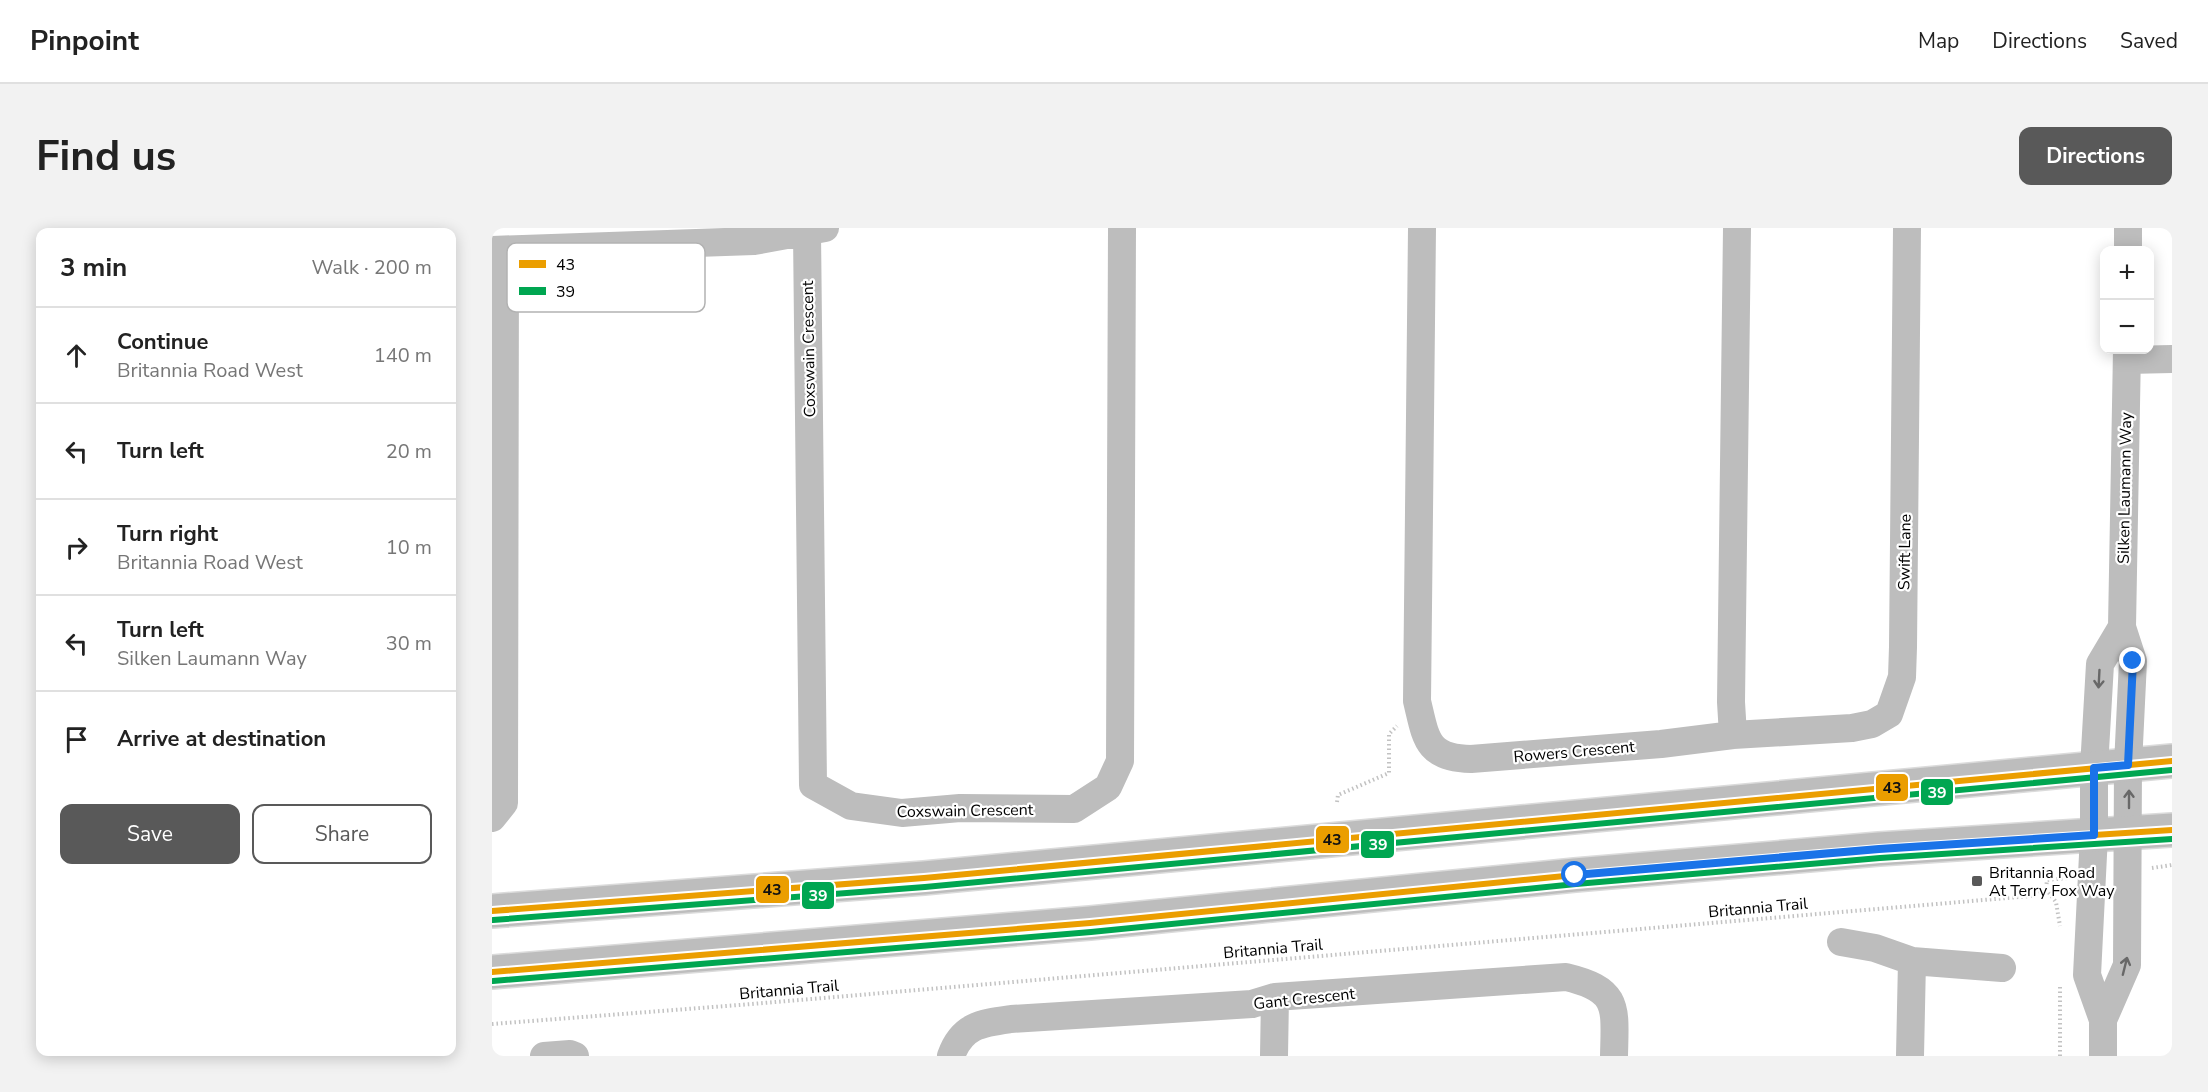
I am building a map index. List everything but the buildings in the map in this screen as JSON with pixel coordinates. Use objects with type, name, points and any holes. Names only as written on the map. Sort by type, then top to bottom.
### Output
[{"type":"main road","points":[[492,911],[936,876],[2172,761]]},
{"type":"main road","points":[[492,972],[1090,923],[1575,875],[1879,849],[2172,830]]},
{"type":"street","name":"Coxswain Crescent","points":[[817,230],[813,785],[852,806],[902,813],[960,808],[1074,808],[1108,787],[1120,761],[1122,228]]},
{"type":"street","name":"Rowers Crescent","points":[[1422,228],[1419,705],[1425,732],[1431,746],[1457,759],[1497,758],[1661,744],[1733,735]]},
{"type":"street","points":[[1733,735],[1731,690],[1737,228]]},
{"type":"street","name":"Swift Lane","points":[[1733,735],[1852,728],[1882,720],[1893,707],[1902,677],[1903,647],[1907,228]]},
{"type":"street","points":[[2128,228],[2128,246]]},
{"type":"street","points":[[697,243],[754,241],[817,230]]},
{"type":"street","points":[[492,818],[504,803],[499,250]]},
{"type":"street","points":[[2127,355],[2172,359]]},
{"type":"street","name":"Silken Laumann Way","points":[[2103,1020],[2127,965],[2128,765],[2133,661],[2122,627],[2127,355]]},
{"type":"street","name":"Silken Laumann Way","points":[[2103,1020],[2087,975],[2094,835],[2094,768],[2100,664],[2122,627]]},
{"type":"street","points":[[1841,942],[1875,948],[1912,961],[2002,968]]},
{"type":"street","points":[[1910,1056],[1912,961]]},
{"type":"street","name":"Gant Crescent","points":[[951,1056],[964,1032],[983,1023],[1011,1018],[1252,1004],[1275,997],[1566,977],[1595,986],[1609,999],[1615,1020],[1614,1056]]},
{"type":"street","points":[[1275,997],[1275,1056]]},
{"type":"street","points":[[2103,1020],[2103,1056]]},
{"type":"street","points":[[544,1056],[570,1054],[575,1056]]},
{"type":"path","points":[[1337,802],[1338,795],[1389,773],[1389,734],[1419,705]]},
{"type":"path","name":"Britannia Trail","points":[[492,1024],[2031,896],[2046,889],[2047,880]]},
{"type":"transit line","name":"43","points":[[492,911],[924,878],[2172,761]]},
{"type":"transit line","name":"39","points":[[493,920],[925,887],[2172,770]]},
{"type":"transit line","name":"43","points":[[492,972],[1090,923],[1575,875],[1879,849],[2172,830]]},
{"type":"transit line","name":"39","points":[[493,981],[1091,932],[1576,884],[1880,858],[2172,839]]},
{"type":"place","name":"Britannia Road At Terry Fox Way","points":[[1977,881]]},
{"type":"route","points":[[1575,875],[1879,849],[2094,835],[2094,768],[2128,765],[2133,661]]}]
